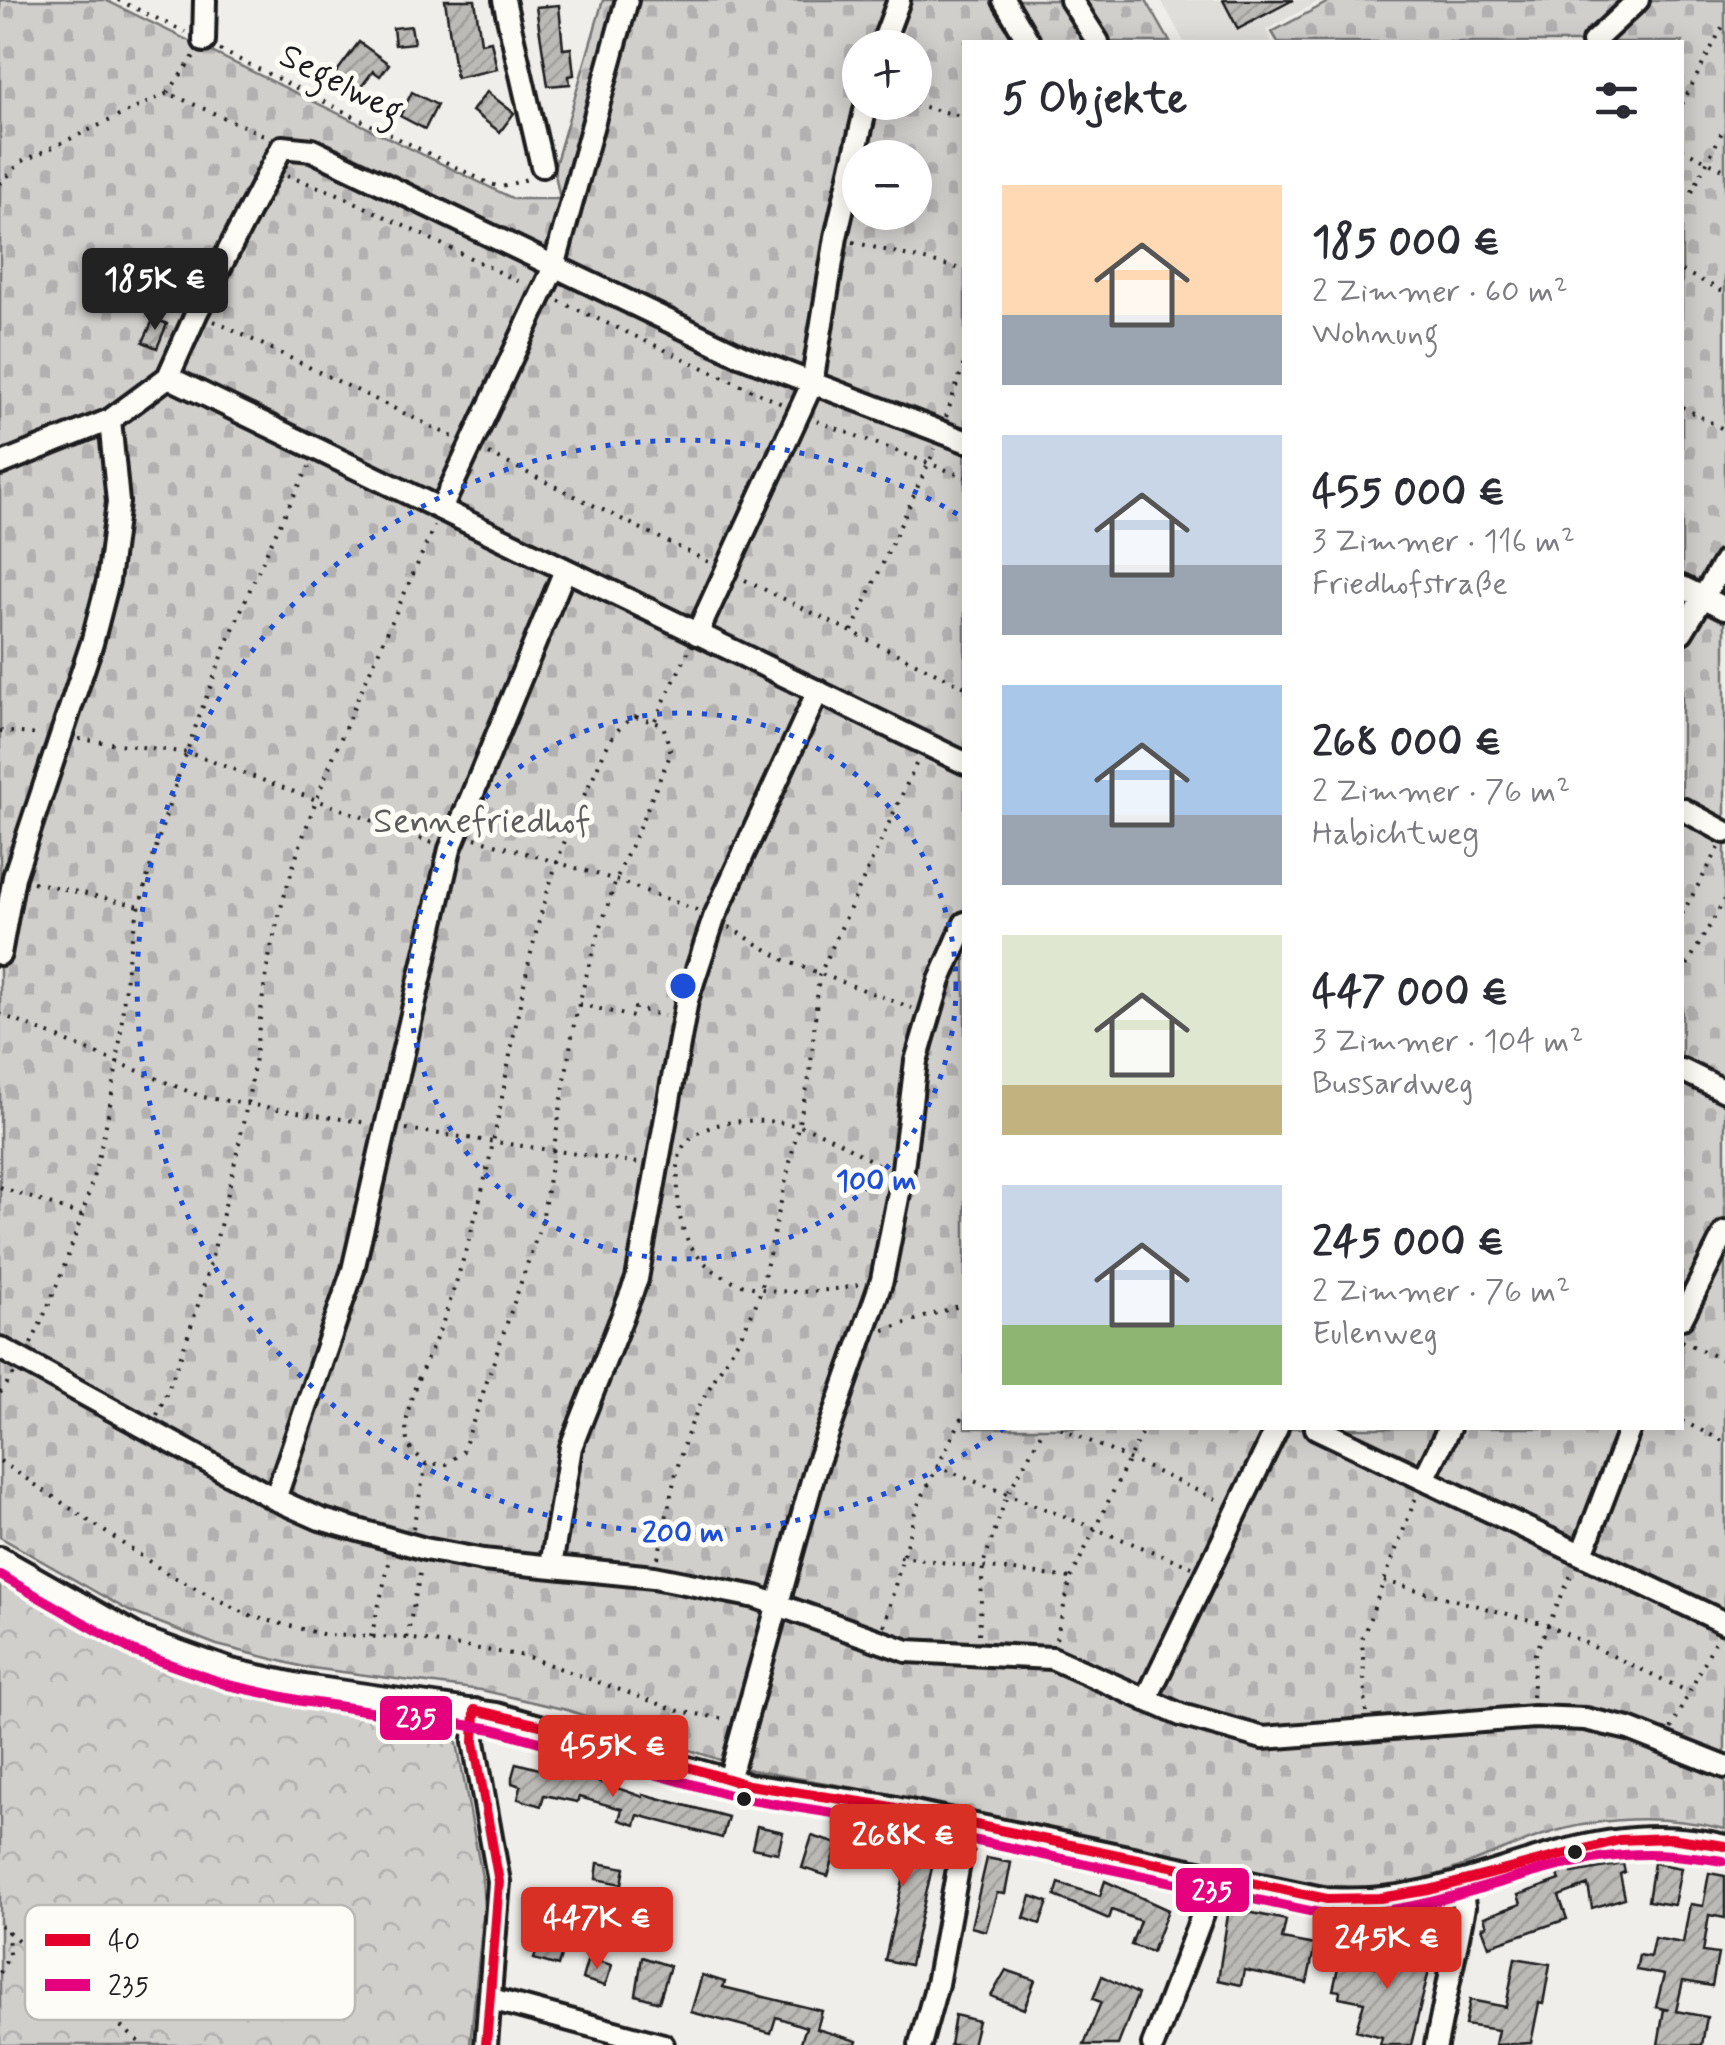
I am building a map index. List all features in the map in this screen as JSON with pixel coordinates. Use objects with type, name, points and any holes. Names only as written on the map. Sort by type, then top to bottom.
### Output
[{"type":"street","points":[[204,41],[206,0]]},
{"type":"street","points":[[504,0],[542,166]]},
{"type":"street","points":[[441,509],[554,267],[627,0]]},
{"type":"street","points":[[888,30],[899,0]]},
{"type":"street","points":[[1004,0],[1028,40]]},
{"type":"street","points":[[1071,0],[1097,40]]},
{"type":"street","points":[[1595,40],[1638,0]]},
{"type":"street","points":[[697,634],[812,384],[836,237],[863,120]]},
{"type":"street","points":[[0,464],[110,420],[168,378],[196,312],[282,147],[312,150],[742,356],[962,440]]},
{"type":"street","points":[[168,378],[962,762]]},
{"type":"street","points":[[0,954],[14,877],[92,643],[108,581],[118,502],[110,420]]},
{"type":"street","points":[[1684,624],[1692,592],[1725,561]]},
{"type":"street","points":[[275,1498],[353,1270],[453,841],[565,570]]},
{"type":"street","points":[[1692,592],[1725,608]]},
{"type":"street","points":[[551,1566],[570,1447],[637,1279],[667,1167],[683,1020],[714,918],[818,691]]},
{"type":"street","points":[[1684,810],[1725,835]]},
{"type":"street","points":[[729,1780],[815,1470],[882,1280],[902,1177],[916,1061],[962,931]]},
{"type":"street","points":[[1684,1071],[1725,1090]]},
{"type":"street","points":[[1684,1314],[1725,1232]]},
{"type":"street","points":[[0,1348],[149,1433],[275,1498],[320,1519],[410,1545],[654,1577],[776,1602],[907,1651],[1052,1658],[1219,1728],[1264,1738],[1369,1733],[1534,1717],[1586,1718],[1664,1742],[1725,1767]]},
{"type":"street","points":[[1146,1700],[1276,1430]]},
{"type":"street","points":[[1320,1430],[1725,1623]]},
{"type":"street","points":[[1424,1479],[1448,1430]]},
{"type":"street","points":[[1582,1554],[1629,1430]]},
{"type":"street","points":[[0,1558],[140,1638],[191,1657],[304,1686],[475,1710],[570,1732],[729,1780],[799,1796],[881,1805],[1216,1879],[1360,1902],[1422,1896],[1529,1859],[1616,1839],[1664,1837],[1725,1846]]},
{"type":"street","points":[[475,1710],[474,1742],[498,1882],[486,2045]]},
{"type":"street","points":[[920,2045],[937,1984],[966,1825]]},
{"type":"street","points":[[1153,2045],[1216,1879]]},
{"type":"street","points":[[1436,2045],[1464,1906],[1461,1882]]},
{"type":"street","points":[[490,1999],[663,2045]]},
{"type":"path","name":"Segelweg","points":[[118,0],[490,184],[515,185],[542,166]]},
{"type":"path","points":[[1684,100],[1725,22]]},
{"type":"path","points":[[0,184],[21,162],[168,93],[204,41]]},
{"type":"path","points":[[168,93],[252,127],[282,147]]},
{"type":"path","points":[[932,109],[962,116]]},
{"type":"path","points":[[1692,192],[1725,126]]},
{"type":"path","points":[[1684,150],[1725,170]]},
{"type":"path","points":[[268,172],[336,193],[799,412],[962,476]]},
{"type":"path","points":[[836,237],[962,269]]},
{"type":"path","points":[[1684,272],[1725,292]]},
{"type":"path","points":[[196,312],[962,685]]},
{"type":"path","points":[[852,632],[930,464],[962,369]]},
{"type":"path","points":[[1684,408],[1725,430]]},
{"type":"path","points":[[22,1362],[59,1284],[84,1216],[104,1143],[140,906],[189,754],[277,528],[319,450]]},
{"type":"path","points":[[149,1433],[194,1322],[247,1106],[272,945],[318,799],[441,509]]},
{"type":"path","points":[[656,720],[697,634]]},
{"type":"path","points":[[636,717],[656,720],[669,734],[671,753],[616,880],[579,1004],[542,1221],[466,1442],[456,1459],[436,1466],[426,1464],[408,1446],[411,1404],[467,1245],[519,993],[554,863],[618,728],[636,717]]},
{"type":"path","points":[[0,731],[189,754],[453,841],[616,880],[714,918],[820,976],[930,1014]]},
{"type":"path","points":[[654,1577],[679,1460],[699,1408],[752,1317],[761,1290],[810,1074],[820,976],[925,744]]},
{"type":"path","points":[[1684,910],[1725,835]]},
{"type":"path","points":[[14,877],[140,906]]},
{"type":"path","points":[[1684,971],[1725,899]]},
{"type":"path","points":[[579,1004],[632,1017],[635,1008],[683,1020]]},
{"type":"path","points":[[0,1014],[202,1097],[667,1167]]},
{"type":"path","points":[[667,1167],[684,1145],[706,1128],[750,1122],[797,1125],[816,1131],[902,1177]]},
{"type":"path","points":[[667,1167],[688,1245],[728,1279],[761,1290],[833,1290],[882,1280]]},
{"type":"path","points":[[0,1187],[84,1216]]},
{"type":"path","points":[[865,1336],[962,1305]]},
{"type":"path","points":[[1684,1342],[1725,1361]]},
{"type":"path","points":[[880,1641],[900,1558],[936,1466],[962,1418]]},
{"type":"path","points":[[1684,1422],[1725,1442]]},
{"type":"path","points":[[978,1654],[983,1565],[1008,1495],[1043,1430]]},
{"type":"path","points":[[1066,1430],[1238,1509]]},
{"type":"path","points":[[1052,1658],[1072,1578],[1143,1430]]},
{"type":"path","points":[[0,1461],[93,1527],[214,1601],[286,1628],[407,1638],[525,1656],[678,1711],[744,1722]]},
{"type":"path","points":[[407,1638],[410,1545],[426,1464]]},
{"type":"path","points":[[936,1466],[1208,1574]]},
{"type":"path","points":[[1369,1733],[1362,1640],[1424,1479]]},
{"type":"path","points":[[371,1638],[410,1545]]},
{"type":"path","points":[[1534,1717],[1530,1682],[1545,1624],[1582,1554]]},
{"type":"path","points":[[900,1558],[1072,1578]]},
{"type":"path","points":[[1384,1580],[1545,1624],[1689,1692]]},
{"type":"path","points":[[1664,1742],[1725,1623]]},
{"type":"path","points":[[0,1925],[25,1944]]},
{"type":"path","points":[[0,1974],[9,1955],[8,1930]]},
{"type":"path","points":[[114,2020],[143,2045]]},
{"type":"shaded area","points":[[1161,0],[1321,0],[1266,30],[1271,40],[1183,40]]},
{"type":"green space","name":"Sennefriedhof","points":[[0,0],[105,0],[514,199],[560,199],[554,169],[603,0],[1146,0],[1169,40],[962,40],[962,1430],[1684,1430],[1684,40],[1277,40],[1272,32],[1332,0],[1725,0],[1725,1829],[1680,1821],[1611,1821],[1543,1835],[1454,1869],[1398,1884],[1360,1887],[1298,1883],[907,1797],[751,1770],[567,1710],[481,1690],[304,1667],[217,1645],[129,1611],[0,1537]]},
{"type":"green space","points":[[0,1577],[105,1639],[178,1670],[287,1696],[437,1718],[457,1743],[482,1877],[484,1909],[470,2045],[0,2045]]},
{"type":"building","points":[[445,0],[475,0],[481,43],[491,41],[497,69],[456,78]]},
{"type":"building","points":[[1223,0],[1293,0],[1238,29]]},
{"type":"building","points":[[559,5],[563,49],[571,48],[574,75],[569,76],[570,84],[548,86],[536,7]]},
{"type":"building","points":[[411,26],[414,43],[395,45],[393,28]]},
{"type":"building","points":[[359,42],[389,64],[380,76],[373,71],[356,94],[333,77]]},
{"type":"building","points":[[412,92],[437,105],[425,129],[400,116]]},
{"type":"building","points":[[487,92],[514,113],[500,132],[472,111]]},
{"type":"building","points":[[154,318],[167,324],[157,348],[143,342]]},
{"type":"building","points":[[516,1763],[570,1777],[572,1772],[643,1797],[728,1817],[722,1838],[638,1815],[635,1825],[619,1820],[622,1809],[579,1797],[577,1802],[544,1795],[541,1806],[518,1799],[521,1786],[512,1783]]},
{"type":"building","points":[[757,1826],[783,1832],[778,1853],[752,1848]]},
{"type":"building","points":[[859,1828],[936,1850],[910,1965],[885,1960],[908,1858],[855,1851]]},
{"type":"building","points":[[812,1836],[838,1844],[828,1876],[802,1868]]},
{"type":"building","points":[[987,1858],[1011,1863],[1005,1894],[997,1893],[986,1931],[971,1927]]},
{"type":"building","points":[[598,1863],[625,1868],[622,1884],[596,1879]]},
{"type":"building","points":[[1654,1863],[1681,1868],[1674,1905],[1648,1901]]},
{"type":"building","points":[[1623,1864],[1625,1872],[1620,1874],[1625,1898],[1592,1908],[1588,1885],[1559,1896],[1567,1919],[1489,1946],[1482,1927],[1487,1926],[1484,1917],[1521,1904],[1518,1895],[1560,1880],[1558,1875],[1571,1870],[1572,1873]]},
{"type":"building","points":[[1709,1873],[1725,1876],[1725,1918],[1709,1915],[1703,1952],[1718,1954],[1712,1986],[1683,1981],[1676,2011],[1707,2017],[1702,2045],[1658,2045],[1664,2009],[1669,2010],[1656,2007],[1664,1975],[1636,1970],[1639,1955],[1650,1957],[1654,1938],[1683,1943],[1690,1904],[1703,1906]]},
{"type":"building","points":[[1105,1881],[1168,1910],[1152,1952],[1131,1945],[1140,1921],[1112,1910],[1109,1919],[1055,1896],[1059,1883],[1100,1896]]},
{"type":"building","points":[[1031,1896],[1048,1902],[1040,1924],[1024,1918]]},
{"type":"building","points":[[1229,1908],[1286,1920],[1282,1939],[1315,1945],[1307,1983],[1244,1970],[1241,1985],[1218,1980]]},
{"type":"building","points":[[1387,1932],[1406,1936],[1404,1952],[1432,1958],[1411,2045],[1380,2045],[1382,2037],[1356,2030],[1364,2002],[1339,1997],[1340,1991],[1333,1990],[1339,1964],[1345,1966],[1347,1960],[1380,1968]]},
{"type":"building","points":[[540,1939],[564,1946],[558,1966],[534,1959]]},
{"type":"building","points":[[642,1957],[670,1966],[659,2002],[636,1995]]},
{"type":"building","points":[[588,1958],[612,1965],[605,1986],[582,1979]]},
{"type":"building","points":[[1515,1958],[1550,1964],[1543,2004],[1539,2003],[1531,2043],[1495,2045],[1498,2030],[1465,2025],[1470,2000],[1506,2007]]},
{"type":"building","points":[[1006,1970],[1035,1980],[1024,2009],[991,1996]]},
{"type":"building","points":[[702,1975],[725,1982],[723,1987],[822,2011],[817,2029],[857,2041],[856,2045],[800,2045],[806,2027],[776,2017],[771,2033],[691,2012]]},
{"type":"building","points":[[1102,1976],[1138,1994],[1118,2045],[1084,2045],[1101,2002],[1093,1999]]},
{"type":"building","points":[[955,2015],[978,2021],[972,2045],[950,2045]]},
{"type":"transit line","name":"235","points":[[0,1575],[135,1652],[228,1685],[302,1701],[493,1729],[744,1799],[878,1820],[1324,1914],[1404,1908],[1585,1860],[1649,1854],[1723,1861]]},
{"type":"transit line","name":"40","points":[[475,1710],[570,1732],[748,1785],[881,1805],[1327,1899],[1380,1898],[1429,1890],[1619,1840],[1670,1838],[1725,1846]]},
{"type":"transit line","name":"40","points":[[475,1710],[474,1742],[499,1882],[486,2045]]}]
